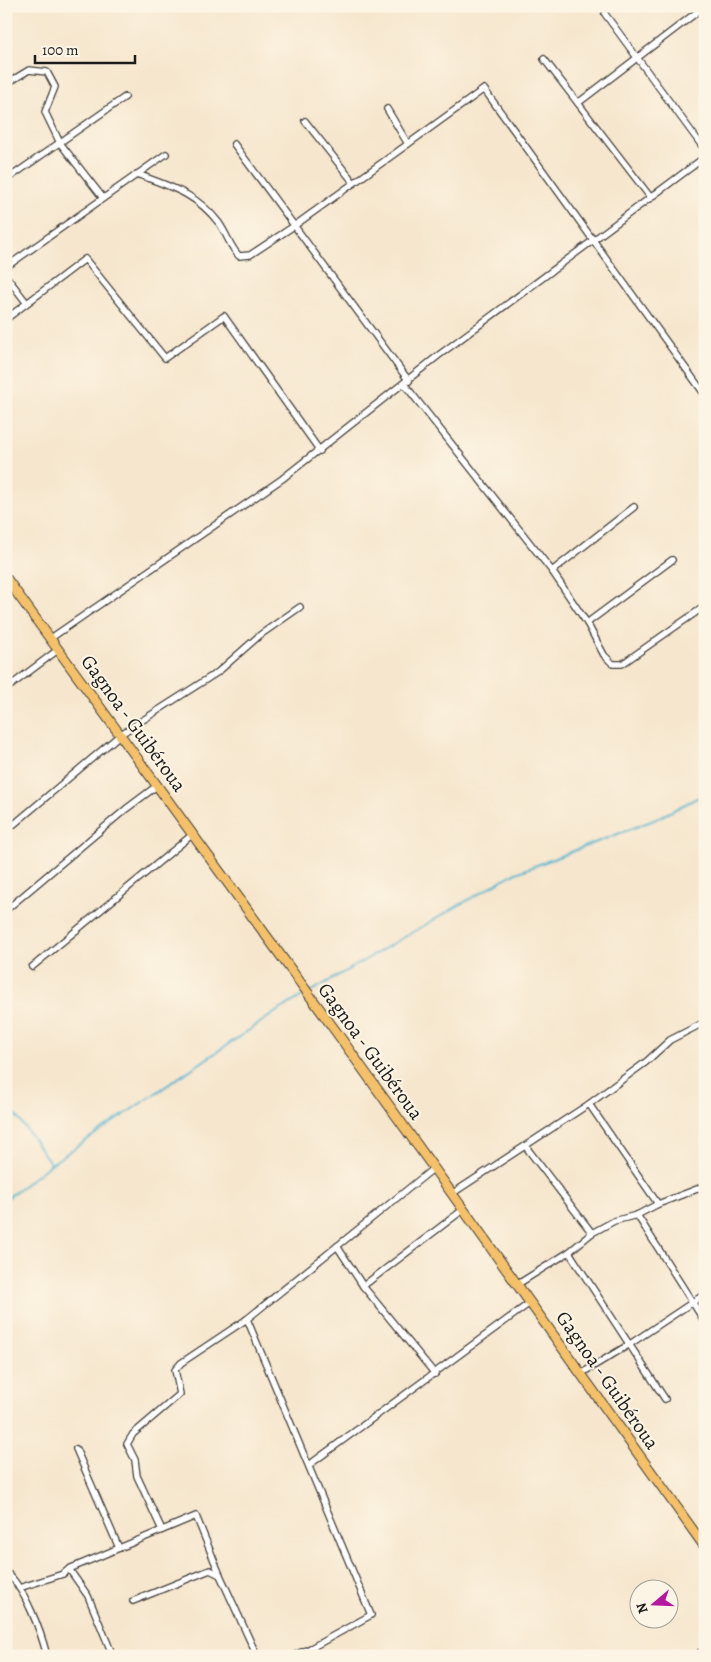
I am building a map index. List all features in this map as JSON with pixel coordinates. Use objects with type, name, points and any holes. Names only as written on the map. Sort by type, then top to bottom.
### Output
[{"type":"main road","name":"Gagnoa - Guibéroua","points":[[6,578],[453,1193],[705,1547]]},
{"type":"street","points":[[578,103],[705,6]]},
{"type":"street","points":[[605,14],[705,150]]},
{"type":"street","points":[[544,59],[651,198]]},
{"type":"street","points":[[6,84],[29,70],[47,72],[55,87],[45,112],[60,143],[103,198]]},
{"type":"street","points":[[137,174],[187,193],[213,216],[228,236],[232,250],[239,256],[250,255],[294,226],[484,89],[705,395]]},
{"type":"street","points":[[6,180],[125,97]]},
{"type":"street","points":[[387,109],[408,144]]},
{"type":"street","points":[[306,121],[354,183]]},
{"type":"street","points":[[234,144],[407,383],[552,571],[587,623],[604,655],[613,664],[622,664],[705,606]]},
{"type":"street","points":[[6,267],[166,154]]},
{"type":"street","points":[[51,638],[320,451],[439,356],[705,156]]},
{"type":"street","points":[[6,318],[85,259],[165,358],[224,316],[320,451]]},
{"type":"street","points":[[6,276],[26,302]]},
{"type":"street","points":[[552,571],[634,507]]},
{"type":"street","points":[[587,623],[672,560]]},
{"type":"street","points":[[6,831],[121,734],[218,672],[260,635],[300,607]]},
{"type":"street","points":[[6,689],[59,649]]},
{"type":"street","points":[[6,910],[126,809],[158,785]]},
{"type":"street","points":[[32,967],[193,834]]},
{"type":"street","points":[[453,1193],[589,1104],[646,1062],[670,1040],[705,1022]]},
{"type":"street","points":[[589,1104],[658,1204]]},
{"type":"street","points":[[526,1147],[592,1234]]},
{"type":"street","points":[[162,1530],[137,1476],[135,1460],[127,1444],[133,1434],[180,1394],[175,1370],[181,1363],[247,1319],[434,1168]]},
{"type":"street","points":[[518,1284],[614,1221],[637,1215],[658,1204],[705,1186]]},
{"type":"street","points":[[364,1286],[464,1209]]},
{"type":"street","points":[[637,1215],[705,1322]]},
{"type":"street","points":[[337,1246],[364,1286],[436,1374]]},
{"type":"street","points":[[569,1252],[665,1399]]},
{"type":"street","points":[[582,1373],[630,1344],[705,1294]]},
{"type":"street","points":[[309,1465],[436,1374],[531,1302]]},
{"type":"street","points":[[247,1319],[371,1615],[293,1656]]},
{"type":"street","points":[[76,1449],[119,1548]]},
{"type":"street","points":[[19,1588],[63,1574],[69,1569],[196,1516],[220,1575],[258,1656]]},
{"type":"street","points":[[69,1569],[88,1596],[113,1656]]},
{"type":"street","points":[[133,1601],[210,1570],[220,1575]]},
{"type":"street","points":[[6,1572],[16,1580],[47,1656]]},
{"type":"street","points":[[311,1648],[321,1656]]},
{"type":"street","points":[[695,1656],[705,1649]]},
{"type":"waterway","points":[[310,992],[511,875],[654,820],[705,794]]},
{"type":"waterway","points":[[6,1199],[51,1164],[279,1010],[306,994]]},
{"type":"waterway","points":[[6,1101],[51,1164]]}]
